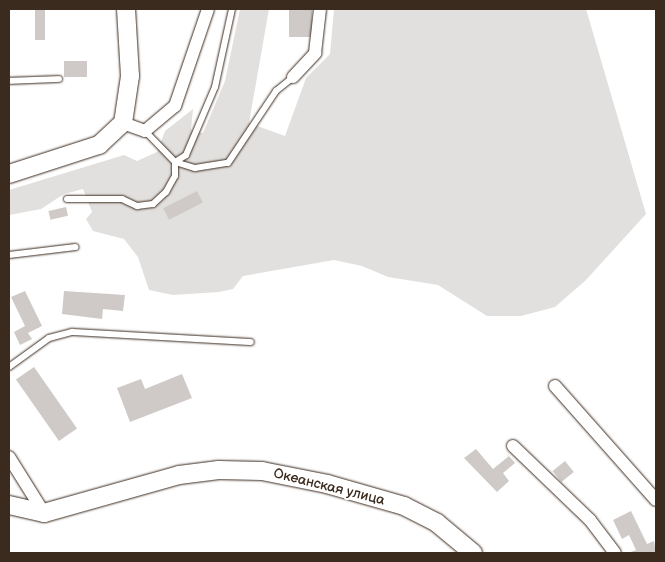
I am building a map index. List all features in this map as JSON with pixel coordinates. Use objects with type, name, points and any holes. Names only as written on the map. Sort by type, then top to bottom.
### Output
[{"type":"main road","points":[[9,174],[99,145],[123,123],[130,76],[126,9]]},
{"type":"main road","name":"Океанская улица","points":[[17,508],[44,513],[179,475],[219,470],[262,471],[327,484],[404,506],[437,523],[473,553]]},
{"type":"street","points":[[123,123],[146,131],[175,106],[208,9]]},
{"type":"street","points":[[293,77],[315,53],[320,9]]},
{"type":"street","points":[[555,386],[656,500]]},
{"type":"street","points":[[513,446],[590,520],[615,553]]},
{"type":"street","points":[[9,457],[44,513]]},
{"type":"lane","points":[[175,162],[186,155],[215,87],[232,9]]},
{"type":"lane","points":[[146,131],[175,162],[196,168],[228,163],[276,91],[293,77]]},
{"type":"lane","points":[[9,81],[59,79]]},
{"type":"lane","points":[[67,199],[91,197],[103,200],[122,199],[136,206],[153,204],[176,176],[175,162]]},
{"type":"lane","points":[[9,255],[76,246]]},
{"type":"lane","points":[[9,367],[49,338],[72,332],[251,342]]},
{"type":"shaded area","points":[[240,9],[269,9],[249,123],[285,136],[306,78],[330,54],[334,9],[586,9],[646,214],[586,280],[555,307],[521,316],[487,316],[438,285],[388,277],[362,266],[334,260],[243,276],[233,289],[219,292],[173,295],[149,290],[138,257],[124,239],[93,231],[86,219],[92,212],[83,189],[64,194],[41,209],[9,215],[9,190],[124,155],[137,161],[157,152],[165,131],[193,109],[191,130],[203,133],[225,81]]},
{"type":"building","points":[[35,9],[45,9],[45,40],[35,40]]},
{"type":"building","points":[[289,9],[312,9],[312,37],[289,37]]},
{"type":"building","points":[[64,61],[87,61],[87,77],[64,77]]},
{"type":"building","points":[[197,191],[203,203],[169,220],[163,208]]},
{"type":"building","points":[[66,207],[68,216],[50,220],[48,211]]},
{"type":"building","points":[[25,291],[42,326],[28,333],[32,339],[20,345],[14,332],[25,326],[11,297]]},
{"type":"building","points":[[64,291],[125,295],[123,311],[103,309],[102,319],[62,314]]},
{"type":"building","points":[[34,367],[77,428],[59,441],[16,380]]},
{"type":"building","points":[[182,374],[192,398],[130,422],[117,388],[141,379],[145,389]]},
{"type":"building","points":[[476,449],[493,469],[509,456],[515,463],[503,473],[509,481],[497,492],[464,458]]},
{"type":"building","points":[[565,461],[574,472],[561,482],[553,471]]},
{"type":"building","points":[[631,511],[647,544],[654,541],[656,553],[628,553],[636,550],[629,535],[622,539],[613,520]]}]
